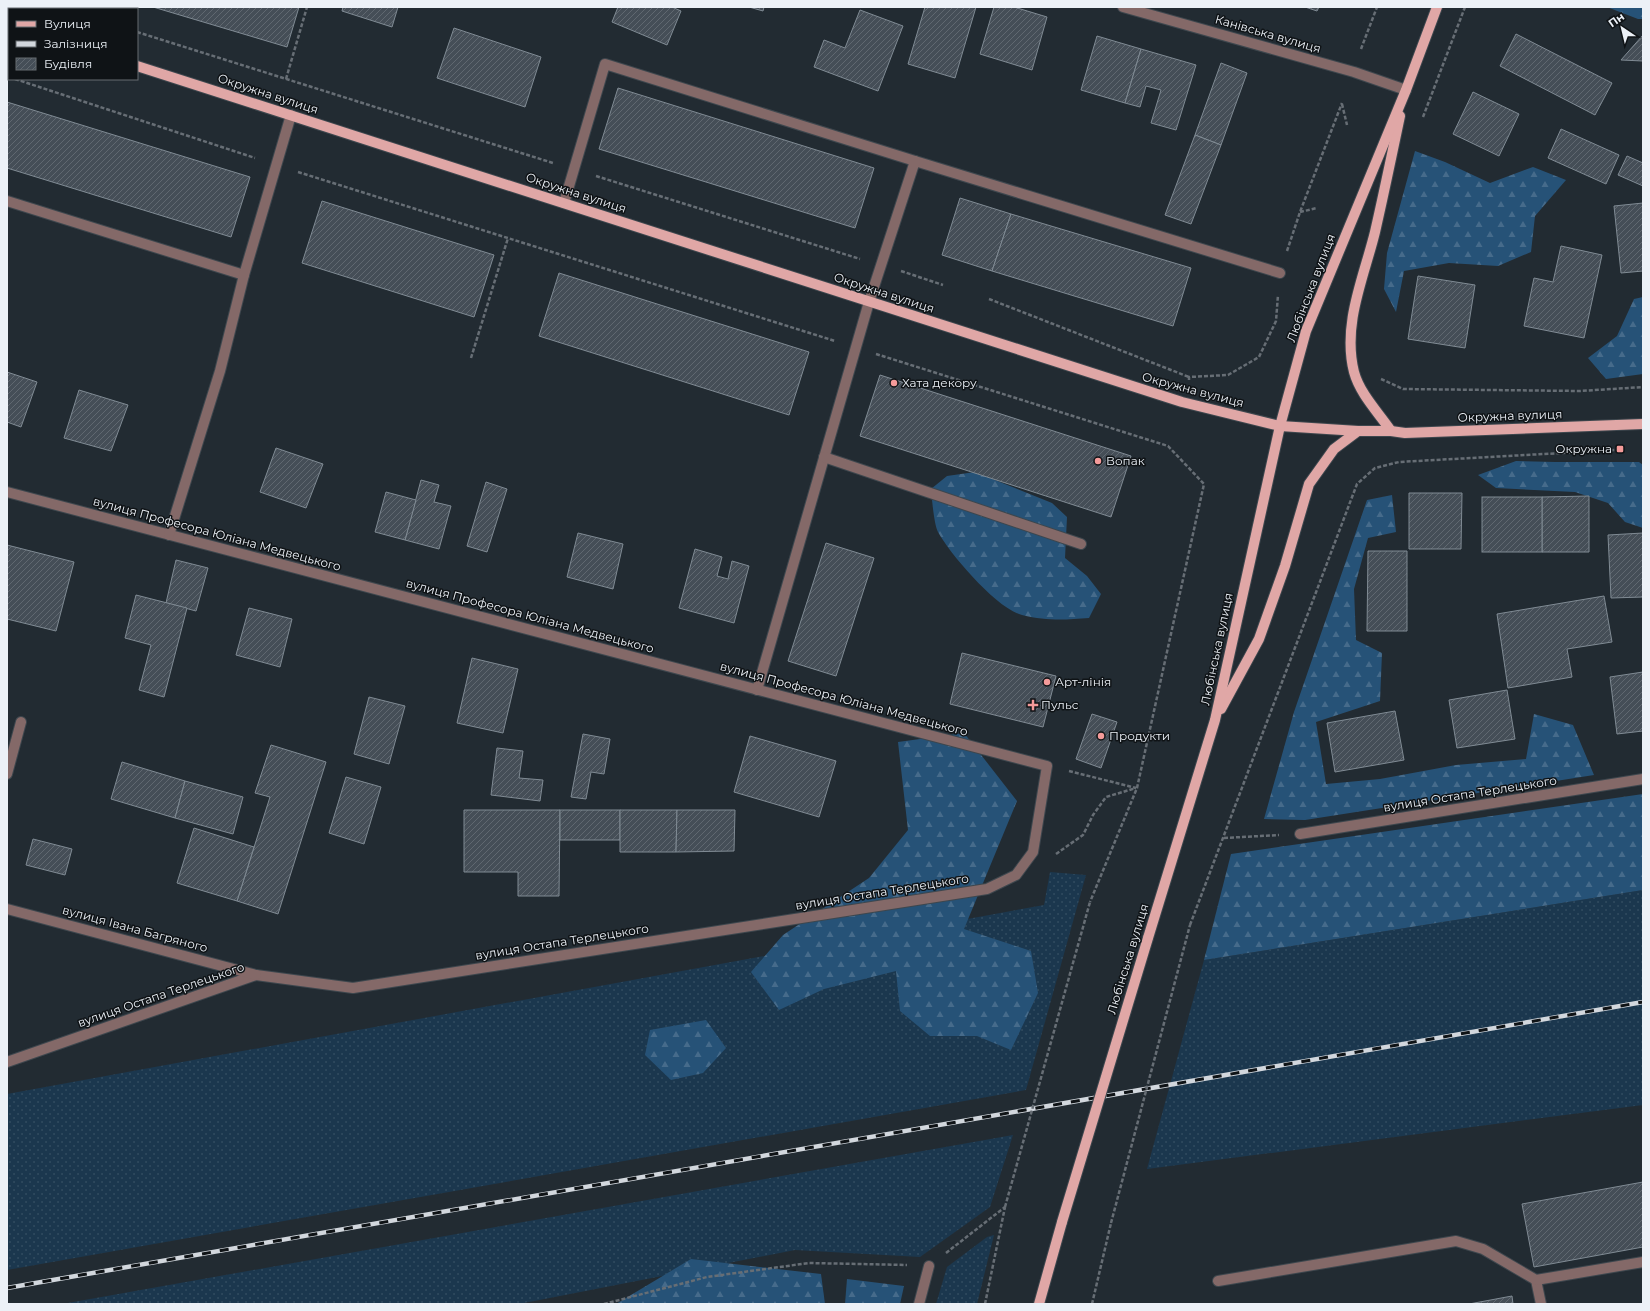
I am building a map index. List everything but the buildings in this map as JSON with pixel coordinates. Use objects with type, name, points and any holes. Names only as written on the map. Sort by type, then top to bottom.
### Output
[{"type":"main road","name":"Любінська вулиця","points":[[1039,1304],[1062,1222],[1215,720],[1280,426],[1306,331],[1406,90],[1437,7]]},
{"type":"main road","name":"Окружна вулиця","points":[[138,66],[1182,402],[1280,426],[1358,431],[1391,431],[1405,433],[1643,424]]},
{"type":"main road","points":[[1391,431],[1364,394],[1354,372],[1351,345],[1354,306],[1374,233],[1406,90]]},
{"type":"main road","points":[[1215,720],[1259,639],[1285,566],[1309,484],[1334,449],[1358,431]]},
{"type":"street","name":"Канівська вулиця","points":[[1123,7],[1354,72],[1406,90]]},
{"type":"street","points":[[564,203],[605,64],[1280,273]]},
{"type":"street","points":[[169,535],[220,371],[244,275],[291,115]]},
{"type":"street","points":[[757,690],[869,302],[915,161]]},
{"type":"street","points":[[7,201],[244,275]]},
{"type":"street","points":[[824,458],[1081,544]]},
{"type":"street","name":"вулиця Професора Юліана Медвецького","points":[[7,492],[1047,766]]},
{"type":"street","points":[[7,774],[21,722]]},
{"type":"street","name":"вулиця Остапа Терлецького","points":[[7,1062],[256,975],[353,988],[987,889],[1016,875],[1032,852],[1047,766]]},
{"type":"street","name":"вулиця Остапа Терлецького","points":[[1300,834],[1643,779]]},
{"type":"street","name":"вулиця Івана Багряного","points":[[7,909],[256,975]]},
{"type":"street","points":[[1218,1281],[1456,1241],[1483,1249],[1536,1280],[1643,1262]]},
{"type":"street","points":[[919,1304],[929,1266]]},
{"type":"street","points":[[1536,1280],[1541,1304]]},
{"type":"path","points":[[286,79],[308,7]]},
{"type":"path","points":[[1361,49],[1377,7]]},
{"type":"path","points":[[138,32],[942,285]]},
{"type":"path","points":[[17,80],[276,165],[1168,446],[1204,484],[1137,788],[1090,902],[1005,1207],[985,1304]]},
{"type":"path","points":[[990,299],[1190,377],[1228,375],[1259,357],[1276,321],[1280,273],[1300,212],[1342,103],[1347,125]]},
{"type":"path","points":[[1300,212],[1317,208]]},
{"type":"path","points":[[471,358],[508,238]]},
{"type":"path","points":[[1188,382],[1190,377]]},
{"type":"path","points":[[1403,389],[1580,391],[1643,387]]},
{"type":"path","points":[[1092,1304],[1111,1223],[1190,925],[1357,484],[1375,468],[1399,462],[1620,449]]},
{"type":"path","points":[[1047,766],[1137,788]]},
{"type":"path","points":[[1032,852],[1057,854],[1083,834],[1093,815],[1106,797],[1137,788]]},
{"type":"path","points":[[1224,838],[1300,834]]},
{"type":"path","points":[[604,1304],[707,1277],[809,1263],[929,1266],[1005,1207]]},
{"type":"shaded area","points":[[1050,872],[1086,875],[1026,1090],[7,1270],[7,1094],[1044,905]]},
{"type":"shaded area","points":[[1643,890],[1643,1105],[1147,1169],[1204,960]]},
{"type":"shaded area","points":[[1013,1135],[990,1207],[920,1257],[795,1250],[519,1304],[62,1304]]},
{"type":"shaded area","points":[[994,1235],[977,1304],[936,1304],[947,1267],[987,1237]]},
{"type":"green space","points":[[1607,7],[1643,7],[1643,19],[1638,19]]},
{"type":"green space","points":[[1415,151],[1445,162],[1490,183],[1533,167],[1566,180],[1535,216],[1531,252],[1498,266],[1449,263],[1404,271],[1396,312],[1384,289],[1387,253]]},
{"type":"green space","points":[[1643,297],[1643,374],[1606,379],[1588,358],[1617,336],[1634,299]]},
{"type":"green space","points":[[1516,461],[1639,462],[1643,465],[1643,528],[1625,522],[1608,503],[1575,492],[1496,488],[1478,475]]},
{"type":"green space","points":[[975,472],[1052,503],[1067,517],[1065,558],[1087,576],[1101,594],[1089,618],[1063,620],[1048,619],[1022,615],[1012,611],[1000,603],[975,580],[944,542],[938,532],[933,512],[931,489],[947,476]]},
{"type":"green space","points":[[1392,495],[1396,532],[1368,538],[1354,589],[1356,640],[1382,653],[1380,701],[1316,722],[1326,784],[1380,779],[1456,765],[1526,759],[1534,714],[1573,725],[1594,775],[1305,820],[1264,819],[1294,712],[1367,500]]},
{"type":"green space","points":[[964,733],[1017,801],[964,929],[1031,951],[1038,993],[1011,1050],[977,1036],[930,1036],[900,1011],[896,971],[824,989],[779,1010],[751,972],[783,935],[869,878],[908,830],[898,742]]},
{"type":"green space","points":[[1643,794],[1643,890],[1204,960],[1231,854]]},
{"type":"green space","points":[[706,1020],[726,1048],[703,1073],[671,1080],[645,1055],[650,1030]]},
{"type":"green space","points":[[691,1259],[821,1274],[825,1304],[616,1304]]},
{"type":"green space","points":[[847,1279],[904,1286],[900,1304],[845,1304]]},
{"type":"railway","points":[[7,1288],[1643,1002]]},
{"type":"place","name":"Хата декору","points":[[894,383]]},
{"type":"place","name":"Окружна","points":[[1620,449]]},
{"type":"place","name":"Вопак","points":[[1098,461]]},
{"type":"place","name":"Арт-лінія","points":[[1047,682]]},
{"type":"place","name":"Пульс","points":[[1033,705]]},
{"type":"place","name":"Продукти","points":[[1101,736]]}]
